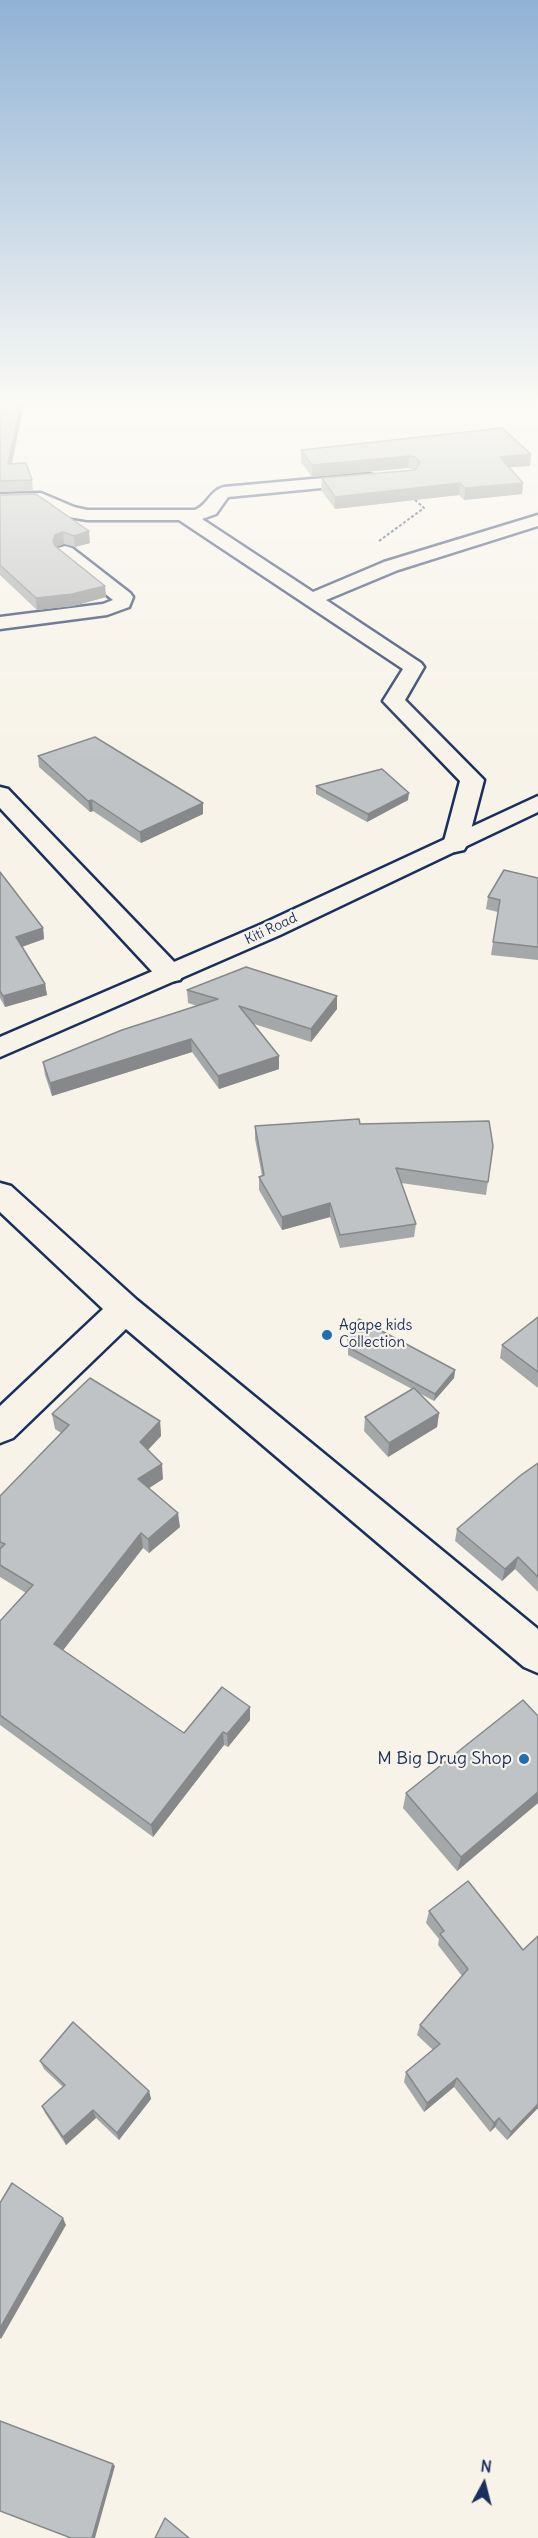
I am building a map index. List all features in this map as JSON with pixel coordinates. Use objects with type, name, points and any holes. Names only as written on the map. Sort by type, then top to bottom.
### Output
[{"type":"street","points":[[194,522],[414,667],[394,701],[472,780],[455,844]]},
{"type":"street","points":[[312,599],[391,566],[530,522]]},
{"type":"street","points":[[0,623],[106,609],[122,603],[123,597],[65,552]]},
{"type":"street","points":[[0,794],[170,974]]},
{"type":"street","name":"Kiti Road","points":[[0,1047],[170,974],[455,844],[538,802]]},
{"type":"street","points":[[0,1194],[125,1309],[538,1654]]},
{"type":"street","points":[[0,1428],[125,1309]]},
{"type":"path","points":[[375,544],[406,522]]},
{"type":"building","points":[[0,522],[77,522],[89,531],[74,536],[63,532],[55,535],[53,541],[55,546],[105,586],[72,594],[36,598],[0,565]]},
{"type":"building","points":[[95,737],[203,803],[140,832],[92,800],[88,801],[38,756]]},
{"type":"building","points":[[382,769],[409,793],[368,814],[316,786]]},
{"type":"building","points":[[504,870],[538,878],[538,947],[493,942],[500,900],[488,897]]},
{"type":"building","points":[[0,872],[43,928],[16,937],[45,984],[3,996],[0,991]]},
{"type":"building","points":[[246,967],[337,996],[311,1029],[239,1006],[279,1056],[218,1076],[191,1039],[50,1083],[43,1062],[122,1030],[218,999],[187,990]]},
{"type":"building","points":[[359,1119],[360,1124],[489,1121],[493,1146],[488,1182],[396,1168],[416,1224],[340,1235],[330,1203],[282,1217],[259,1177],[264,1175],[255,1126]]},
{"type":"building","points":[[538,1317],[538,1372],[502,1345]]},
{"type":"building","points":[[359,1319],[455,1370],[435,1394],[348,1347],[348,1334]]},
{"type":"building","points":[[90,1378],[160,1421],[140,1442],[162,1464],[138,1479],[178,1513],[148,1539],[141,1533],[54,1644],[184,1733],[222,1687],[250,1707],[227,1734],[223,1732],[151,1825],[0,1715],[0,1621],[33,1585],[0,1565],[0,1549],[5,1544],[0,1542],[0,1496],[69,1425],[52,1414]]},
{"type":"building","points":[[414,1388],[439,1413],[389,1443],[365,1417]]},
{"type":"building","points":[[538,1463],[538,1577],[518,1557],[505,1569],[457,1529]]},
{"type":"building","points":[[523,1700],[538,1716],[538,1792],[461,1857],[406,1793]]},
{"type":"building","points":[[468,1881],[523,1950],[538,1936],[538,2104],[511,2132],[499,2118],[494,2123],[457,2078],[427,2103],[406,2072],[440,2044],[420,2025],[468,1969],[440,1934],[444,1931],[429,1911]]},
{"type":"building","points":[[73,2022],[149,2091],[117,2133],[93,2110],[63,2137],[42,2106],[65,2085],[40,2061]]},
{"type":"building","points":[[12,2183],[63,2218],[0,2328],[0,2203]]},
{"type":"building","points":[[0,2421],[113,2464],[92,2538],[71,2538],[0,2511]]},
{"type":"building","points":[[165,2518],[189,2538],[155,2538]]},
{"type":"place","name":"Agape kids Collection","points":[[327,1335]]},
{"type":"place","name":"M Big Drug Shop","points":[[524,1759]]}]
